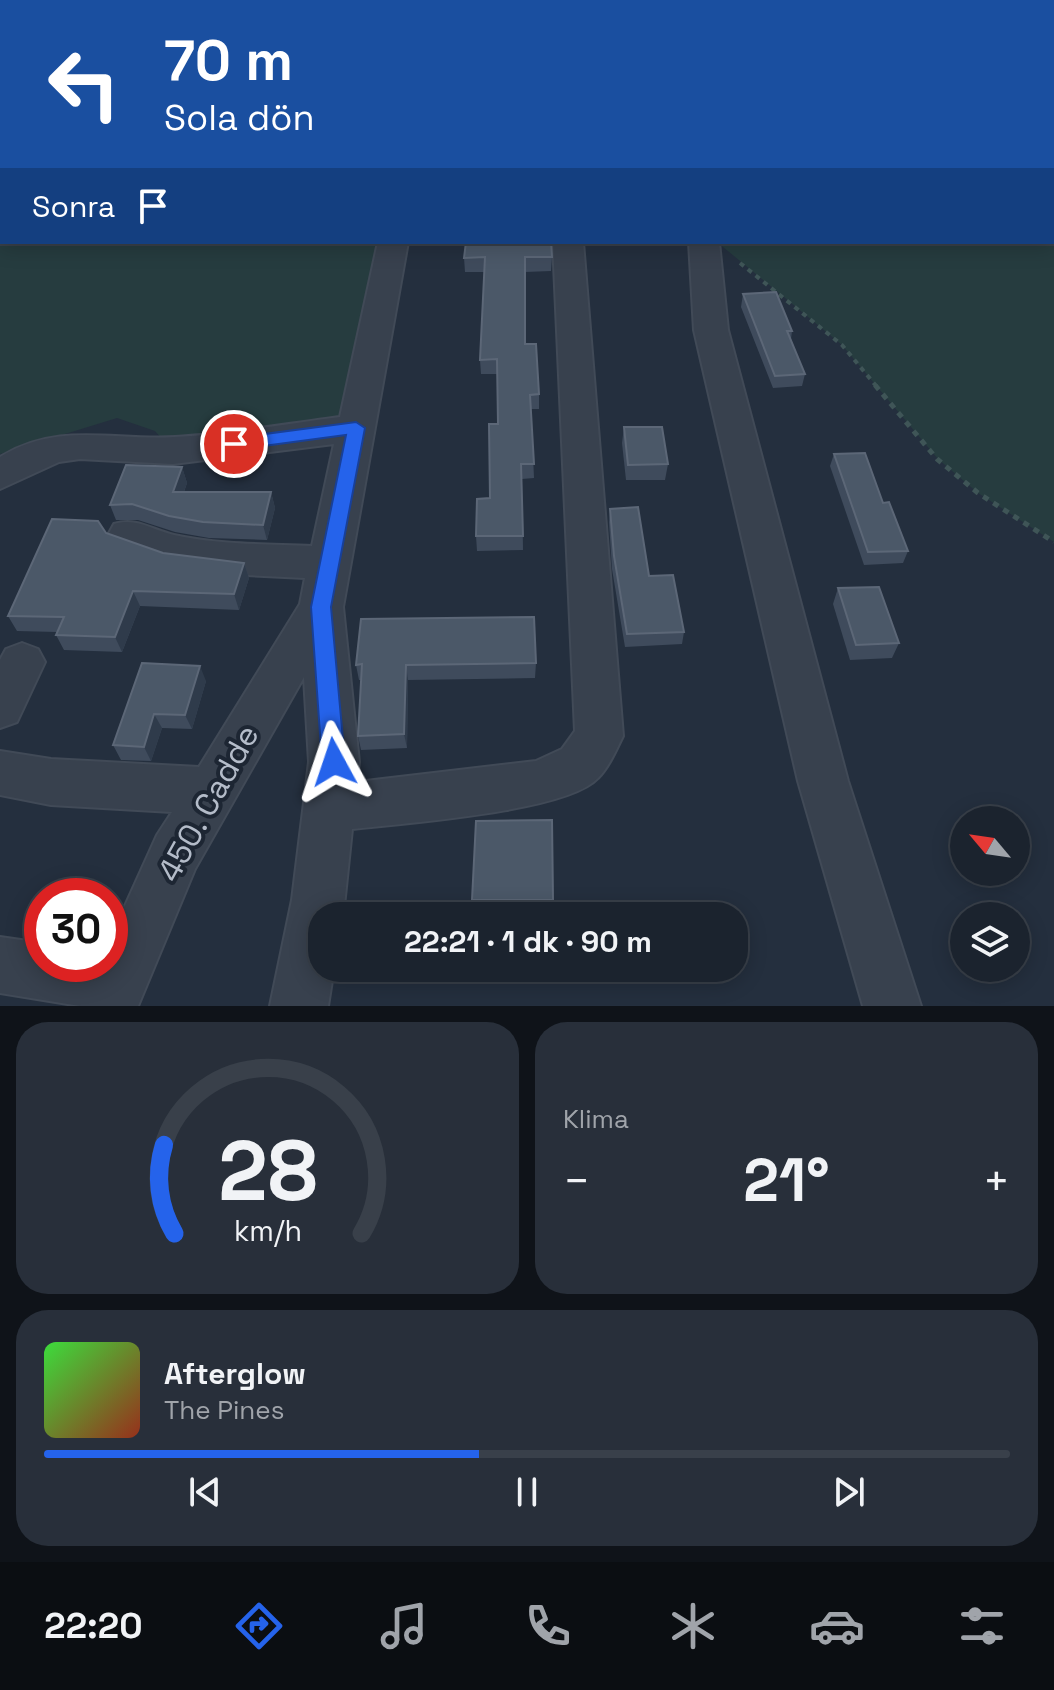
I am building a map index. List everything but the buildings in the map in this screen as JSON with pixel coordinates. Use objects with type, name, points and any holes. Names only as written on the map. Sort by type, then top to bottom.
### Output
[{"type":"street","points":[[299,1006],[319,900],[334,762],[326,585],[393,244]]},
{"type":"street","points":[[328,809],[539,783],[579,765],[599,736],[568,244]]},
{"type":"street","points":[[722,252],[714,345],[823,781],[892,1006]]},
{"type":"street","points":[[0,475],[25,459],[56,449],[80,446],[173,451],[356,428]]},
{"type":"street","points":[[129,535],[170,550],[227,558],[326,585]]},
{"type":"street","name":"450. Cadde","points":[[114,994],[176,853],[326,585]]},
{"type":"street","points":[[0,708],[22,662]]},
{"type":"street","points":[[0,773],[51,782],[212,791]]},
{"type":"street","points":[[0,965],[114,994]]},
{"type":"path","points":[[722,252],[842,345],[937,459],[978,493],[1054,542]]},
{"type":"green space","points":[[0,244],[393,244],[356,428],[173,451],[155,431],[117,418],[0,454]]},
{"type":"green space","points":[[719,244],[1054,244],[1054,542],[978,493],[938,459],[842,345]]},
{"type":"route","points":[[234,444],[356,428],[321,607],[334,762]]}]
